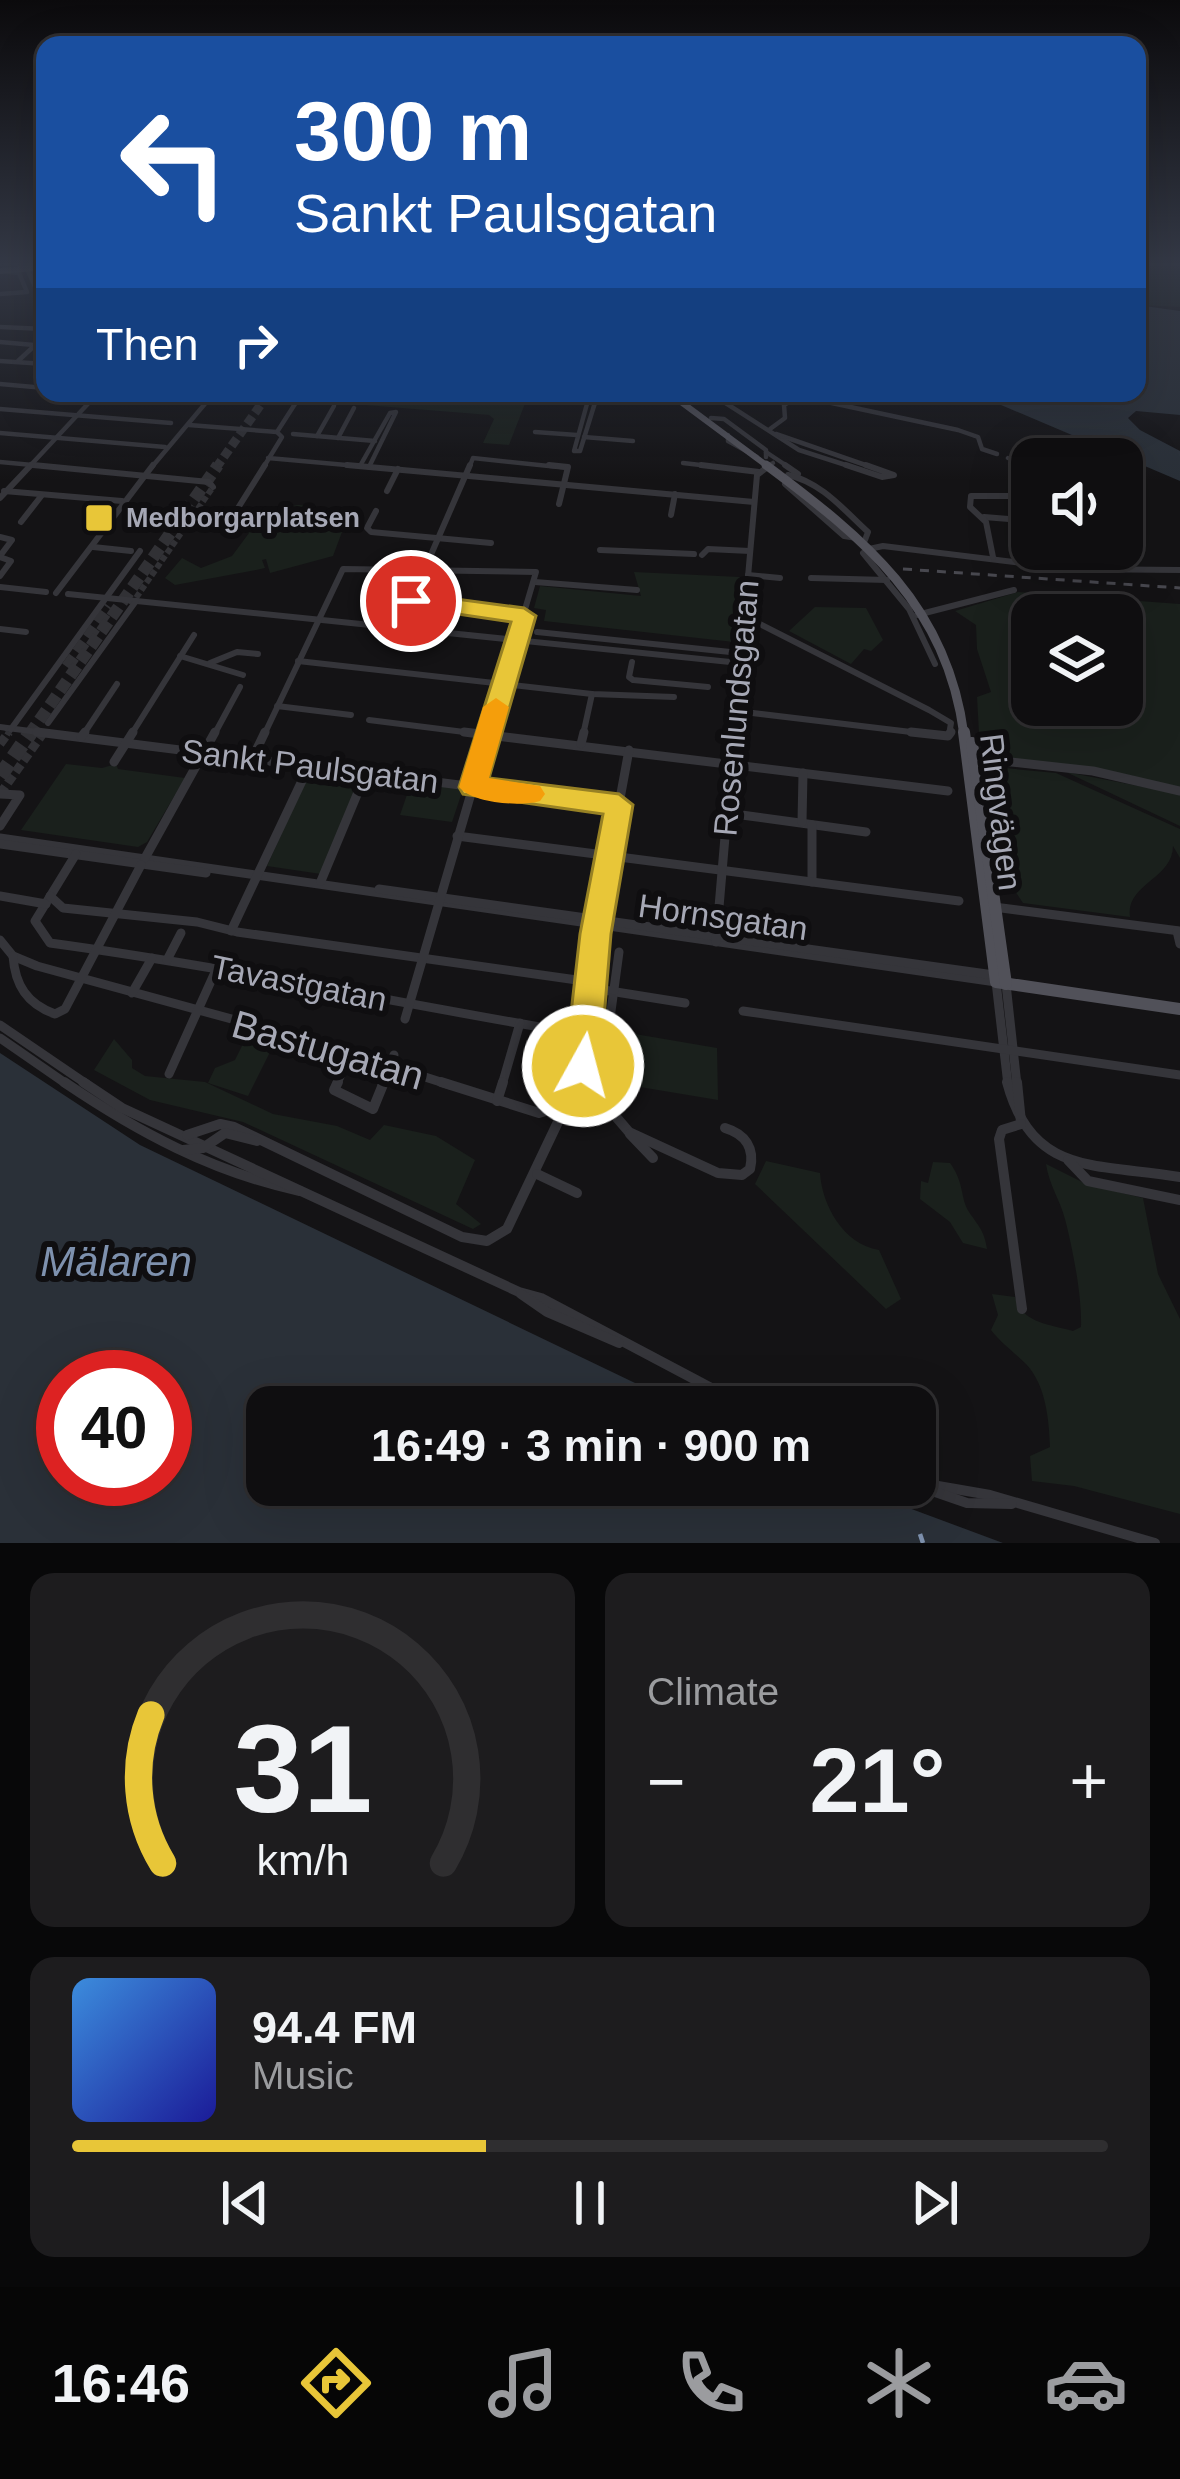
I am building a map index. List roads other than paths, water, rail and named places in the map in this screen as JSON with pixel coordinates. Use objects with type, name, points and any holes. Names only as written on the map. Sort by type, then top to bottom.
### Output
[{"type":"main road","name":"Ringvägen","points":[[686,402],[790,476],[899,578],[958,667],[962,727],[971,758],[1001,980]]},
{"type":"main road","name":"Ringvägen","points":[[687,402],[768,461]]},
{"type":"main road","name":"Hornsgatan","points":[[1001,980],[1180,1005]]},
{"type":"street","points":[[0,342],[35,345]]},
{"type":"street","points":[[17,362],[35,345]]},
{"type":"street","points":[[0,361],[36,363]]},
{"type":"street","points":[[0,384],[36,387]]},
{"type":"street","points":[[2,493],[91,402]]},
{"type":"street","points":[[143,476],[204,402]]},
{"type":"street","points":[[277,432],[296,402]]},
{"type":"street","points":[[580,436],[592,402]]},
{"type":"street","points":[[721,402],[806,454],[882,477],[894,475],[773,431]]},
{"type":"street","points":[[773,431],[784,418],[788,402]]},
{"type":"street","points":[[824,402],[965,432],[981,440],[982,449],[997,454]]},
{"type":"street","points":[[317,436],[334,406]]},
{"type":"street","points":[[338,438],[354,408]]},
{"type":"street","points":[[0,409],[171,423]]},
{"type":"street","points":[[185,424],[277,432],[282,437],[238,508]]},
{"type":"street","points":[[0,587],[51,592],[93,547],[122,502],[185,424]]},
{"type":"street","points":[[535,432],[633,441]]},
{"type":"street","points":[[0,433],[165,447]]},
{"type":"street","points":[[293,434],[378,441],[364,466]]},
{"type":"street","points":[[268,458],[754,502]]},
{"type":"street","points":[[399,628],[473,458],[569,469],[559,504]]},
{"type":"street","points":[[683,463],[758,472],[768,461]]},
{"type":"street","name":"Ringvägen","points":[[768,461],[790,476]]},
{"type":"street","points":[[0,463],[212,484]]},
{"type":"street","points":[[387,491],[398,469]]},
{"type":"street","name":"Rosenlundsgatan","points":[[716,940],[758,472]]},
{"type":"street","points":[[2,493],[122,502]]},
{"type":"street","points":[[21,522],[43,494]]},
{"type":"street","points":[[671,515],[674,494]]},
{"type":"street","points":[[1011,495],[975,494],[969,500],[970,508],[982,517],[1011,519]]},
{"type":"street","points":[[376,511],[368,528],[371,532],[491,543]]},
{"type":"street","points":[[982,517],[993,556]]},
{"type":"street","points":[[0,537],[12,540],[0,556],[11,561],[0,576]]},
{"type":"street","points":[[866,546],[1047,559],[1080,569],[1180,570]]},
{"type":"street","name":"Ringvägen","points":[[866,546],[889,580],[923,614],[935,664]]},
{"type":"street","points":[[5,728],[135,551],[93,547]]},
{"type":"street","points":[[600,550],[698,555],[750,551]]},
{"type":"street","points":[[252,759],[343,568],[535,577],[637,590]]},
{"type":"street","points":[[748,575],[780,578]]},
{"type":"street","points":[[405,1019],[535,577]]},
{"type":"street","points":[[811,578],[889,580]]},
{"type":"street","points":[[923,614],[1014,590]]},
{"type":"street","points":[[68,594],[740,658]]},
{"type":"street","points":[[374,626],[385,600]]},
{"type":"street","points":[[45,728],[136,601]]},
{"type":"street","points":[[411,601],[524,616]]},
{"type":"street","points":[[744,616],[962,727]]},
{"type":"street","points":[[0,629],[26,632]]},
{"type":"street","points":[[537,632],[740,658]]},
{"type":"street","points":[[114,762],[194,635]]},
{"type":"street","points":[[210,663],[237,652],[258,654]]},
{"type":"street","points":[[180,656],[242,675]]},
{"type":"street","points":[[298,661],[592,694],[708,687]]},
{"type":"street","points":[[632,662],[631,679],[675,690]]},
{"type":"street","points":[[81,737],[117,684]]},
{"type":"street","points":[[0,940],[13,956],[16,980],[30,1001],[55,1014],[64,1010],[240,687]]},
{"type":"street","points":[[581,744],[592,694]]},
{"type":"street","points":[[277,706],[351,715]]},
{"type":"street","points":[[736,711],[948,736],[962,727]]},
{"type":"street","points":[[369,720],[948,791]]},
{"type":"street","name":"Sankt Paulsgatan","points":[[5,728],[45,728],[81,737],[619,805]]},
{"type":"street","points":[[187,1135],[229,1126],[454,1234],[482,1242],[507,1229],[577,1088],[597,923],[629,750]]},
{"type":"street","points":[[971,758],[1093,771],[1180,791]]},
{"type":"street","points":[[231,931],[310,766]]},
{"type":"street","points":[[321,880],[366,773]]},
{"type":"street","points":[[803,773],[812,882]]},
{"type":"street","points":[[0,794],[13,793],[19,798],[0,836]]},
{"type":"street","points":[[727,813],[866,832]]},
{"type":"street","name":"Hornsgatan","points":[[0,836],[1001,980]]},
{"type":"street","name":"Hornsgatan","points":[[0,836],[76,854],[144,860]]},
{"type":"street","points":[[457,836],[959,901]]},
{"type":"street","points":[[48,900],[76,854]]},
{"type":"street","name":"Hornsgatan","points":[[258,876],[321,880],[439,900]]},
{"type":"street","points":[[0,896],[685,1003]]},
{"type":"street","name":"Tavastgatan","points":[[48,900],[35,921],[50,943],[574,1033]]},
{"type":"street","points":[[991,906],[1178,931],[1180,944]]},
{"type":"street","points":[[167,960],[182,933]]},
{"type":"street","points":[[620,952],[597,1087],[604,1105],[652,1158]]},
{"type":"street","name":"Bastugatan","points":[[13,956],[195,1012],[392,1061],[539,1113],[549,1110],[566,1077],[578,1012],[590,1002]]},
{"type":"street","points":[[131,993],[152,958]]},
{"type":"street","points":[[170,1074],[217,970]]},
{"type":"street","name":"Ringvägen","points":[[1001,980],[1014,1112],[1038,1145],[1067,1159]]},
{"type":"street","points":[[743,1010],[1180,1075]]},
{"type":"street","points":[[497,1101],[520,1023]]},
{"type":"street","points":[[0,1025],[122,1108],[519,1292],[547,1312],[706,1386]]},
{"type":"street","points":[[0,1038],[116,1115],[183,1150],[254,1182],[308,1192]]},
{"type":"street","points":[[350,1054],[334,1090],[368,1108],[377,1107],[392,1061]]},
{"type":"street","points":[[1021,1124],[1002,1130],[999,1139],[1022,1309]]},
{"type":"street","points":[[211,1164],[203,1148],[209,1134],[229,1126]]},
{"type":"street","points":[[629,1132],[718,1173],[742,1175],[750,1169],[752,1152],[743,1137],[725,1127]]},
{"type":"street","points":[[183,1150],[203,1148],[225,1133],[259,1142]]},
{"type":"street","points":[[1067,1159],[1180,1177]]},
{"type":"street","points":[[1067,1159],[1084,1179],[1179,1203]]},
{"type":"street","points":[[537,1174],[577,1193]]},
{"type":"street","points":[[936,1491],[967,1503],[1013,1504],[1155,1543]]},
{"type":"water","points":[[1146,336],[1180,336],[1180,415],[1136,411],[1128,418],[1140,430],[1180,451],[1180,481],[1143,465],[1143,438],[1079,438],[994,402],[1146,402]]},
{"type":"water","name":"Mälaren","points":[[0,1053],[140,1145],[641,1386],[246,1386],[246,1506],[903,1506],[1003,1543],[0,1543]]},
{"type":"tunnel","points":[[216,468],[263,402]]},
{"type":"tunnel","points":[[29,735],[218,465]]},
{"type":"tunnel","points":[[131,605],[213,487]]},
{"type":"tunnel","points":[[67,667],[110,607]]},
{"type":"tunnel","points":[[8,733],[12,727]]},
{"type":"tunnel","points":[[0,776],[31,732]]},
{"type":"tunnel","points":[[0,794],[44,732]]},
{"type":"tunnel","points":[[0,744],[8,733]]},
{"type":"railway","points":[[903,569],[1180,588]]},
{"type":"place","name":"Medborgarplatsen","points":[[99,518]]}]
